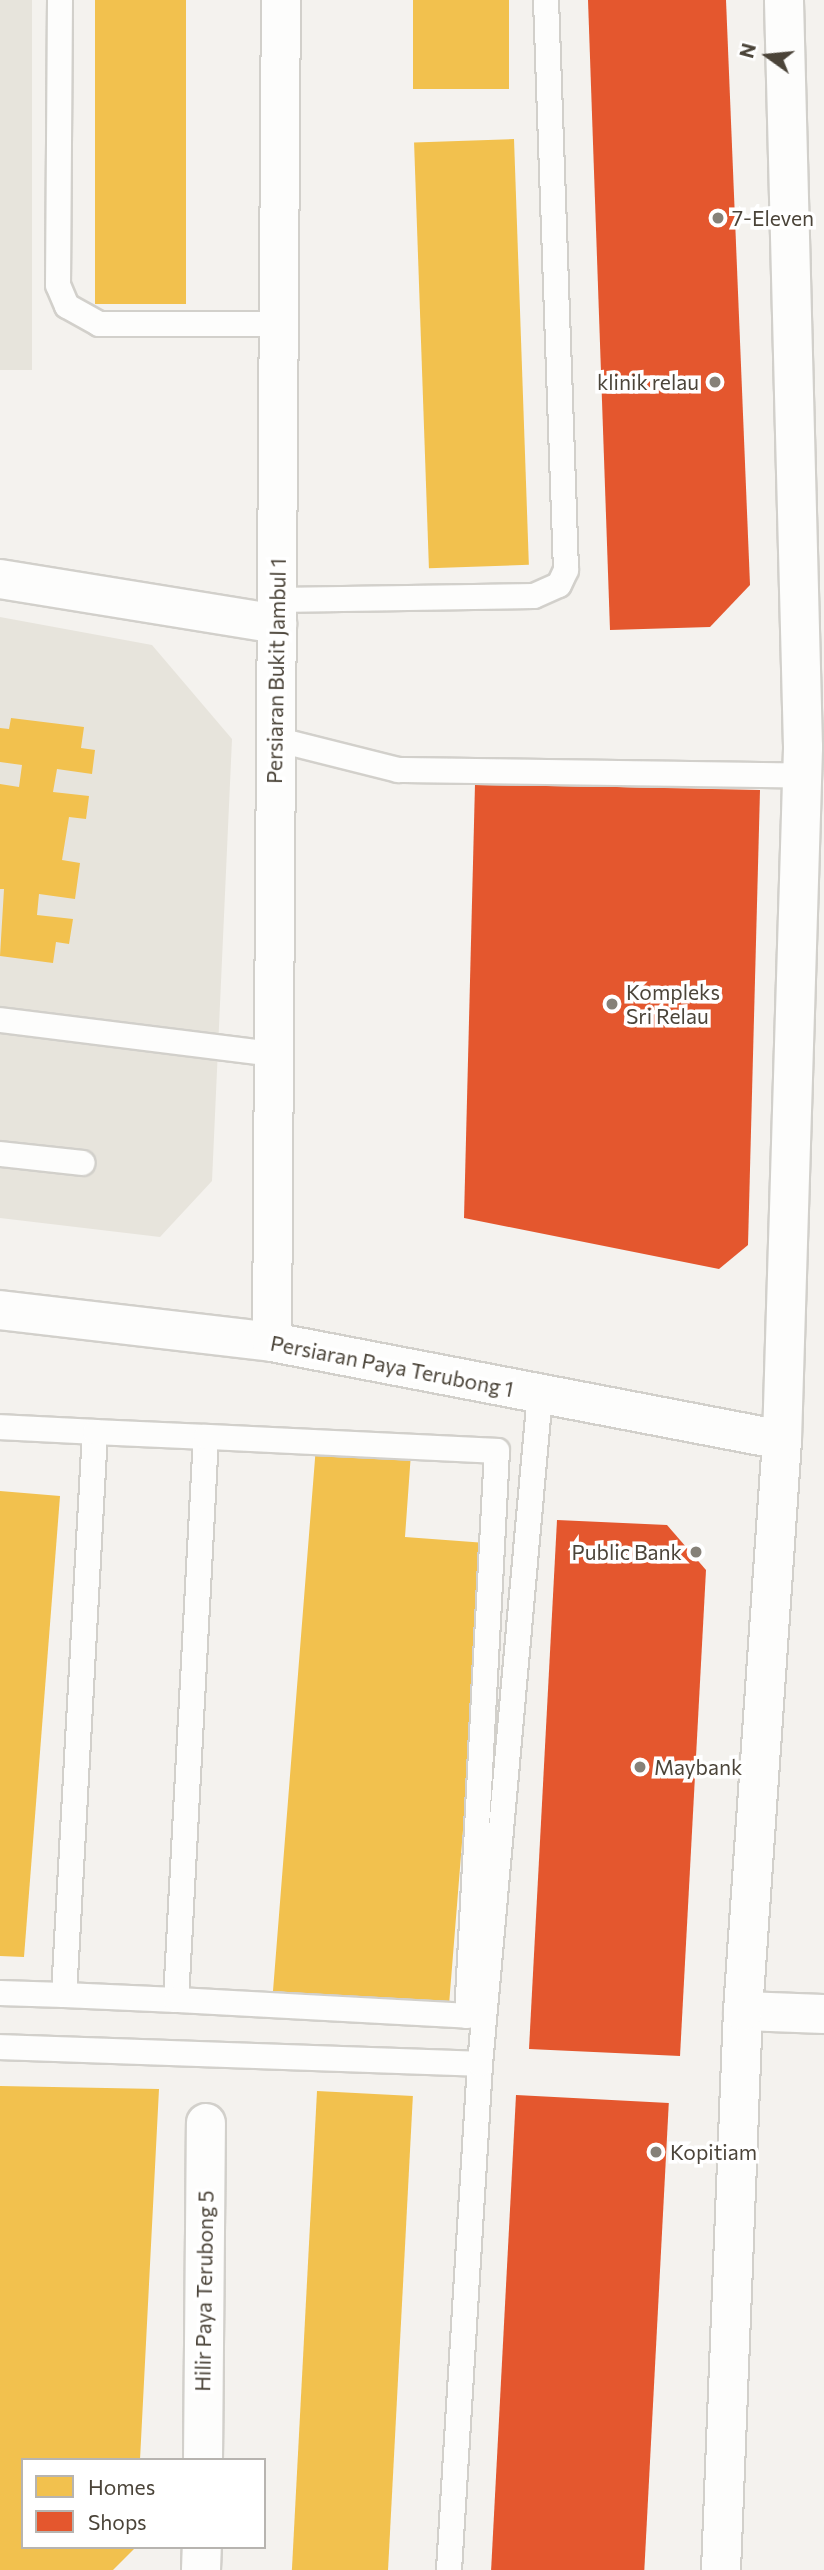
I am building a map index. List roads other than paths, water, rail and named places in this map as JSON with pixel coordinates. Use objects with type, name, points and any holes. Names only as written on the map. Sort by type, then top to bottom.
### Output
[{"type":"street","name":"Persiaran Bukit Jambul 1","points":[[272,1342],[281,0]]},
{"type":"street","points":[[721,2570],[743,2011],[782,1440],[803,776],[783,0]]},
{"type":"street","points":[[0,579],[277,612]]},
{"type":"street","name":"Persiaran Paya Terubong 1","points":[[0,1310],[272,1342],[782,1440]]},
{"type":"street","points":[[743,2011],[824,2014]]},
{"type":"street","name":"Hilir Paya Terubong 5","points":[[203,2458],[206,2123]]},
{"type":"street","points":[[201,2570],[202,2549]]},
{"type":"lane","points":[[60,0],[58,285],[67,306],[99,324],[279,324]]},
{"type":"lane","points":[[277,612],[534,596],[559,585],[566,570],[546,0]]},
{"type":"lane","points":[[275,739],[398,770],[803,776]]},
{"type":"lane","points":[[0,1020],[272,1054]]},
{"type":"lane","points":[[0,1154],[83,1163]]},
{"type":"lane","points":[[449,2570],[480,2064],[540,1394]]},
{"type":"lane","points":[[0,1427],[497,1451],[467,2016],[0,1993]]},
{"type":"lane","points":[[64,1995],[95,1432]]},
{"type":"lane","points":[[176,2000],[206,1437]]},
{"type":"lane","points":[[0,2047],[480,2064]]},
{"type":"place","name":"7-Eleven","points":[[718,218]]},
{"type":"place","name":"klinik relau","points":[[715,382]]},
{"type":"place","name":"Kompleks Sri Relau","points":[[612,1004]]},
{"type":"place","name":"Public Bank","points":[[696,1552]]},
{"type":"place","name":"Maybank","points":[[640,1767]]},
{"type":"place","name":"Kopitiam","points":[[656,2152]]}]
